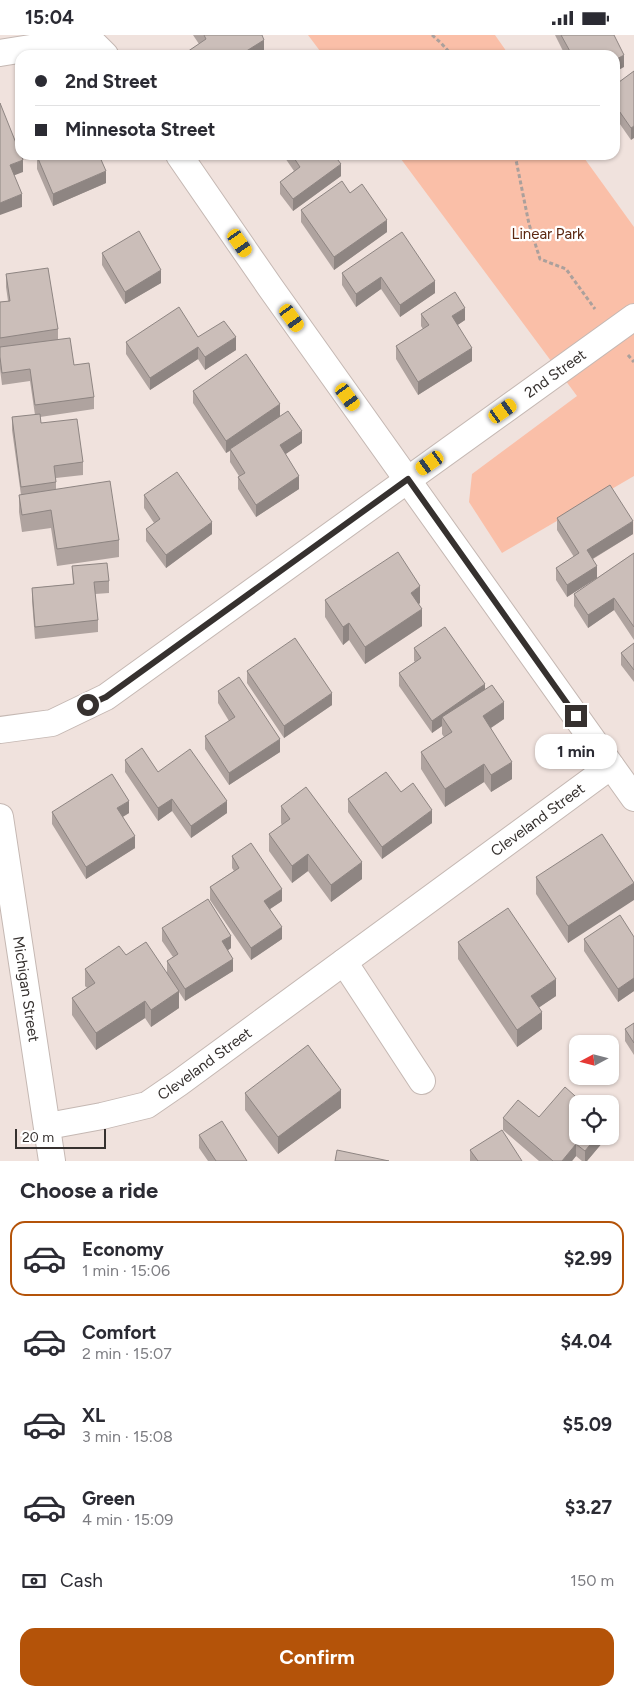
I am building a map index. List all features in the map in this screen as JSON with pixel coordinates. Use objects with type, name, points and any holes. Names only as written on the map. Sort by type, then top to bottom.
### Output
[{"type":"street","points":[[18,50],[74,41],[94,44],[100,50]]},
{"type":"street","points":[[0,53],[15,51]]},
{"type":"street","points":[[181,160],[281,303],[634,798]]},
{"type":"street","name":"2nd Street","points":[[0,730],[52,723],[106,697],[634,317]]},
{"type":"street","name":"Cleveland Street","points":[[48,1126],[102,1116],[146,1105],[179,1083],[611,766]]},
{"type":"street","name":"Michigan Street","points":[[0,817],[52,1161]]},
{"type":"street","points":[[344,962],[422,1081]]},
{"type":"path","points":[[432,35],[447,50]]},
{"type":"path","points":[[516,160],[530,224],[540,259],[566,269],[595,309]]},
{"type":"path","points":[[628,354],[634,362]]},
{"type":"green space","points":[[308,35],[495,35],[506,50],[319,50]]},
{"type":"green space","name":"Linear Park","points":[[402,160],[586,160],[634,227],[634,476],[502,553],[469,502],[472,474],[577,396]]},
{"type":"building","points":[[204,35],[262,35],[264,40],[248,50],[190,50],[206,39]]},
{"type":"building","points":[[561,35],[614,35],[624,55],[620,57],[620,50],[569,50]]},
{"type":"building","points":[[634,71],[634,126],[631,128],[620,112],[620,81]]},
{"type":"building","points":[[0,103],[15,140],[15,160],[23,160],[10,165],[22,194],[0,203]]},
{"type":"building","points":[[39,160],[101,160],[106,171],[53,194]]},
{"type":"building","points":[[295,160],[338,160],[341,164],[293,199],[280,182],[300,167]]},
{"type":"building","points":[[342,181],[350,193],[362,184],[387,220],[334,257],[301,210]]},
{"type":"building","points":[[139,231],[161,270],[125,292],[102,253]]},
{"type":"building","points":[[402,232],[435,281],[400,305],[381,277],[356,294],[342,273]]},
{"type":"building","points":[[48,268],[58,329],[0,338],[0,302],[10,301],[6,274]]},
{"type":"building","points":[[455,292],[465,308],[452,316],[472,348],[418,382],[396,346],[429,325],[421,314]]},
{"type":"building","points":[[179,307],[198,337],[224,321],[236,337],[205,357],[198,347],[150,378],[126,342]]},
{"type":"building","points":[[70,338],[74,365],[89,363],[94,397],[35,405],[30,369],[2,373],[0,347]]},
{"type":"building","points":[[246,354],[280,404],[226,441],[193,391]]},
{"type":"building","points":[[288,411],[302,431],[280,445],[299,476],[256,505],[238,477],[245,473],[230,449]]},
{"type":"building","points":[[40,414],[41,423],[77,419],[83,462],[54,466],[56,482],[21,487],[12,417]]},
{"type":"building","points":[[177,472],[212,522],[166,555],[146,529],[160,519],[144,495]]},
{"type":"building","points":[[110,481],[119,540],[57,549],[51,510],[22,515],[19,495]]},
{"type":"building","points":[[610,485],[633,521],[587,550],[597,566],[567,585],[556,568],[579,553],[557,518]]},
{"type":"building","points":[[398,552],[420,586],[411,593],[422,609],[365,647],[349,623],[343,627],[325,600]]},
{"type":"building","points":[[634,553],[634,627],[614,598],[588,615],[574,594]]},
{"type":"building","points":[[107,563],[109,581],[94,582],[98,620],[35,627],[32,588],[74,584],[72,566]]},
{"type":"building","points":[[445,627],[485,684],[432,721],[399,673],[421,658],[414,648]]},
{"type":"building","points":[[295,638],[332,693],[284,726],[247,671]]},
{"type":"building","points":[[634,643],[634,670],[621,653]]},
{"type":"building","points":[[239,677],[280,739],[229,773],[205,736],[235,717],[218,691]]},
{"type":"building","points":[[492,685],[504,702],[483,716],[512,762],[491,775],[484,764],[445,789],[421,752],[452,732],[442,717]]},
{"type":"building","points":[[142,748],[158,772],[190,749],[227,801],[191,826],[172,799],[158,808],[125,760]]},
{"type":"building","points":[[386,772],[401,792],[413,783],[432,810],[382,847],[348,799]]},
{"type":"building","points":[[112,774],[129,801],[117,808],[135,836],[86,867],[52,812]]},
{"type":"building","points":[[306,787],[362,862],[331,885],[308,854],[292,866],[269,834],[290,819],[281,806]]},
{"type":"building","points":[[602,834],[634,883],[568,926],[536,877]]},
{"type":"building","points":[[251,843],[282,889],[264,901],[282,927],[251,948],[210,887],[239,868],[232,856]]},
{"type":"building","points":[[208,899],[231,936],[222,941],[233,959],[185,989],[167,961],[178,954],[162,928]]},
{"type":"building","points":[[508,908],[556,979],[531,996],[542,1012],[517,1030],[458,942]]},
{"type":"building","points":[[620,915],[634,937],[634,978],[618,989],[584,939]]},
{"type":"building","points":[[146,942],[179,991],[151,1010],[145,1001],[96,1033],[72,998],[95,983],[85,969],[119,946],[126,955]]},
{"type":"building","points":[[634,1023],[634,1043],[625,1029]]},
{"type":"building","points":[[308,1045],[341,1090],[278,1137],[245,1093]]},
{"type":"building","points":[[565,1087],[574,1095],[569,1095],[569,1145],[575,1145],[562,1161],[553,1161],[503,1118],[518,1100],[539,1117]]},
{"type":"building","points":[[222,1121],[247,1161],[216,1161],[199,1135]]},
{"type":"building","points":[[502,1130],[522,1161],[478,1161],[470,1150]]},
{"type":"building","points":[[577,1145],[590,1145],[585,1151]]},
{"type":"building","points":[[337,1150],[389,1161],[335,1161]]},
{"type":"route","points":[[88,705],[106,697],[408,479],[576,716]]}]
